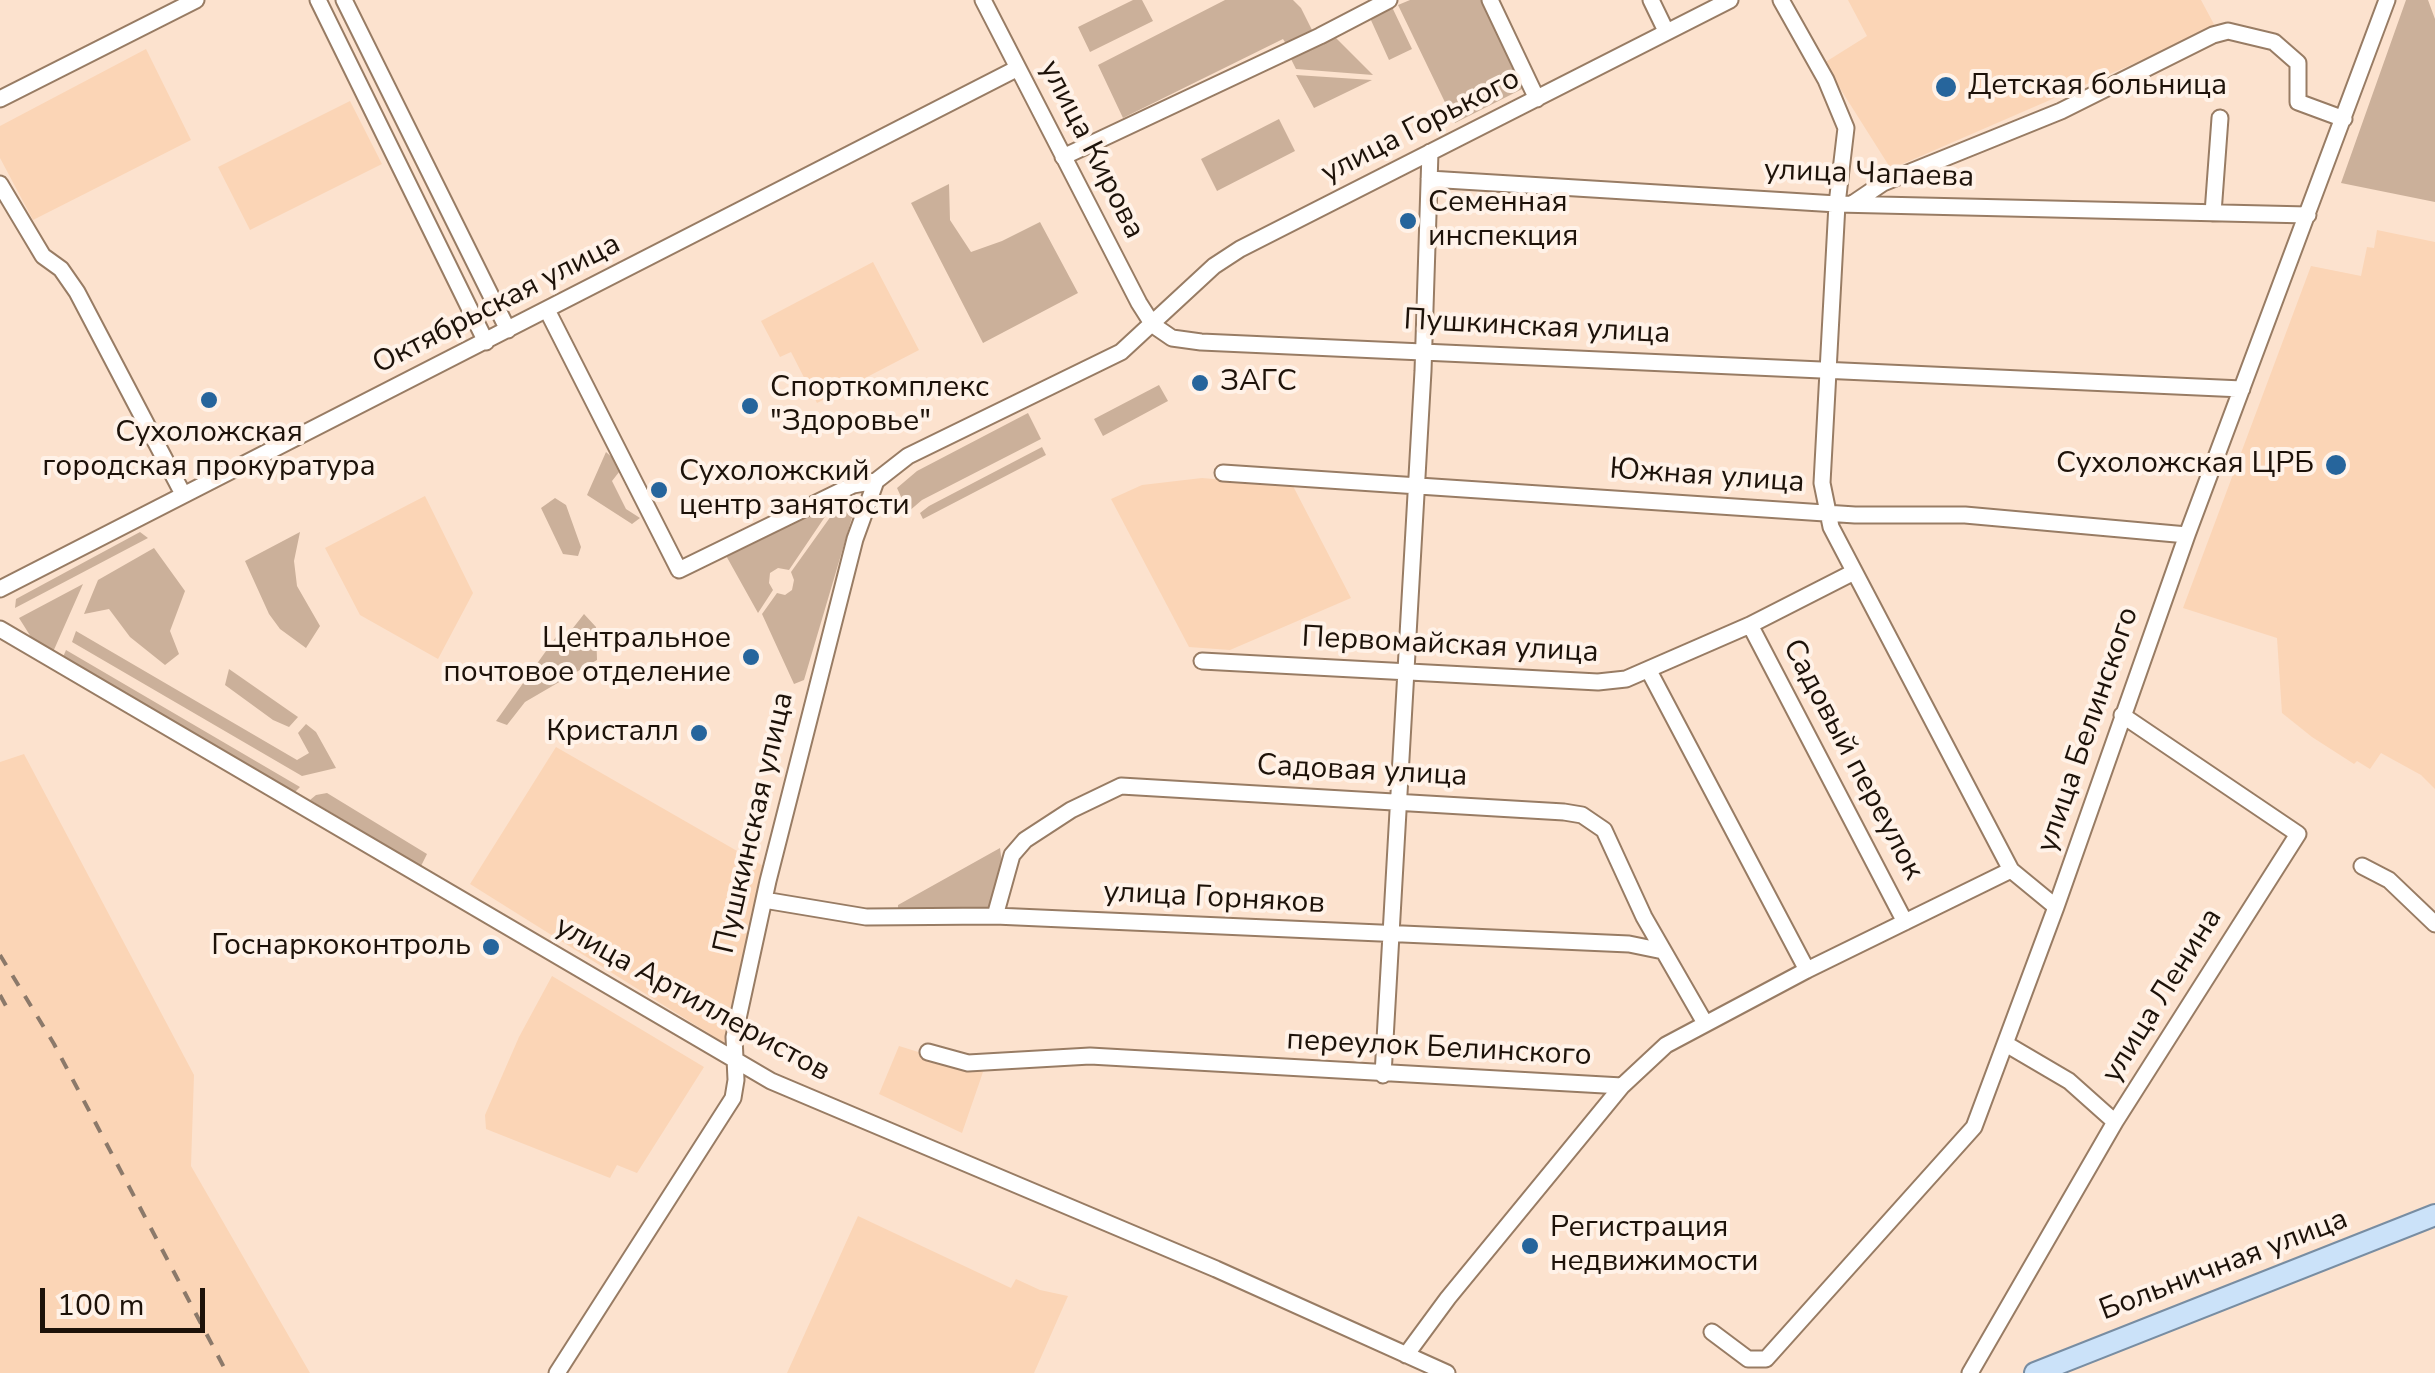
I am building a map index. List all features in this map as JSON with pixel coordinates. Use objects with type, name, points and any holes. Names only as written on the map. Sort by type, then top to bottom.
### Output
[{"type":"main road","name":"Больничная улица","points":[[2035,1373],[2435,1215]]},
{"type":"street","points":[[0,98],[196,0]]},
{"type":"street","points":[[318,0],[486,342]]},
{"type":"street","points":[[344,0],[508,330]]},
{"type":"street","name":"улица Кирова","points":[[984,0],[1152,325]]},
{"type":"street","points":[[1063,157],[1388,0]]},
{"type":"street","points":[[1490,0],[1537,98]]},
{"type":"street","points":[[1650,0],[1666,31]]},
{"type":"street","name":"улица Горького","points":[[1152,325],[1214,266],[1240,249],[1730,0]]},
{"type":"street","points":[[1780,0],[1841,112],[1846,144],[1845,204],[1822,484],[1826,512],[1852,573],[2011,870],[2056,908]]},
{"type":"street","name":"улица Белинского","points":[[1712,1332],[1748,1359],[1766,1359],[1955,1152],[1974,1126],[2056,908],[2187,534],[2387,0]]},
{"type":"street","points":[[1845,204],[1883,183],[2061,112],[2213,35],[2228,32],[2274,42],[2298,62],[2298,102],[2344,120]]},
{"type":"street","name":"Октябрьская улица","points":[[0,590],[1018,68]]},
{"type":"street","points":[[2213,213],[2220,118]]},
{"type":"street","points":[[1383,1075],[1424,350],[1430,152]]},
{"type":"street","name":"улица Чапаева","points":[[1429,179],[1845,204],[2308,215]]},
{"type":"street","points":[[0,184],[43,256],[77,292],[183,494]]},
{"type":"street","points":[[547,310],[679,570],[853,485],[876,482],[908,456],[1120,352],[1152,325]]},
{"type":"street","name":"Пушкинская улица","points":[[1152,325],[1172,338],[1202,342],[2242,389]]},
{"type":"street","name":"Южная улица","points":[[1223,474],[1826,512],[1965,516],[2187,534]]},
{"type":"street","name":"Пушкинская улица","points":[[557,1373],[733,1098],[734,1036],[764,900],[850,556],[876,482]]},
{"type":"street","name":"Первомайская улица","points":[[1202,661],[1598,682],[1626,679],[1750,625],[1852,573]]},
{"type":"street","name":"Садовый переулок","points":[[1750,625],[1905,922]]},
{"type":"street","name":"улица Артиллеристов","points":[[0,629],[733,1060],[806,1098],[1186,1257],[1447,1373]]},
{"type":"street","points":[[1649,671],[1807,970]]},
{"type":"street","name":"улица Ленина","points":[[1976,1369],[2115,1122],[2298,834],[2122,714]]},
{"type":"street","name":"Садовая улица","points":[[994,916],[1012,855],[1025,840],[1083,803],[1121,786],[1400,800],[1582,815],[1604,830],[1624,878],[1663,950]]},
{"type":"street","points":[[2362,866],[2389,880],[2435,924]]},
{"type":"street","name":"переулок Белинского","points":[[928,1052],[968,1063],[1090,1056],[1622,1086],[1666,1045],[1705,1023],[2011,870]]},
{"type":"street","name":"улица Горняков","points":[[764,900],[866,917],[994,916],[1629,944],[1663,950]]},
{"type":"street","points":[[1663,950],[1705,1023]]},
{"type":"street","points":[[2006,1044],[2069,1081],[2115,1122]]},
{"type":"street","points":[[1406,1356],[1470,1271],[1622,1086]]},
{"type":"shaded area","points":[[1133,0],[1142,0],[1153,21],[1090,52],[1078,27]]},
{"type":"shaded area","points":[[1225,0],[1293,0],[1314,34],[1288,47],[1283,39],[1123,118],[1098,65]]},
{"type":"shaded area","points":[[1410,0],[1486,0],[1528,86],[1455,123],[1398,5]]},
{"type":"shaded area","name":"Детская больница","points":[[1848,0],[2201,0],[2216,28],[1891,169],[1824,63],[1867,36]]},
{"type":"shaded area","points":[[2406,0],[2428,0],[2435,19],[2435,202],[2341,183]]},
{"type":"shaded area","points":[[1392,7],[1412,49],[1389,60],[1370,18]]},
{"type":"shaded area","points":[[1334,36],[1373,75],[1296,69],[1289,55]]},
{"type":"shaded area","points":[[146,49],[191,140],[33,220],[0,158],[0,126]]},
{"type":"shaded area","points":[[1296,75],[1372,80],[1314,108]]},
{"type":"shaded area","points":[[350,101],[382,164],[250,230],[218,167]]},
{"type":"shaded area","points":[[1279,119],[1295,151],[1217,191],[1201,159]]},
{"type":"shaded area","points":[[949,184],[950,220],[971,252],[1040,222],[1078,293],[983,343],[911,203]]},
{"type":"shaded area","name":"Сухоложская ЦРБ","points":[[2377,230],[2435,242],[2435,789],[2421,775],[2381,753],[2370,769],[2357,761],[2354,764],[2282,713],[2277,638],[2183,608],[2311,266],[2361,276],[2367,247],[2374,248]]},
{"type":"shaded area","points":[[873,262],[919,350],[817,403],[791,352],[780,357],[761,321]]},
{"type":"shaded area","points":[[1159,385],[1168,401],[1103,436],[1094,419]]},
{"type":"shaded area","points":[[1028,413],[1041,439],[922,500],[908,512],[897,488],[917,471]]},
{"type":"shaded area","points":[[1042,447],[1046,455],[923,519],[920,513],[929,506]]},
{"type":"shaded area","points":[[606,452],[623,467],[612,481],[626,509],[640,518],[632,524],[587,495]]},
{"type":"shaded area","points":[[1202,478],[1293,486],[1351,598],[1230,650],[1189,647],[1111,499],[1142,485]]},
{"type":"shaded area","points":[[846,495],[854,498],[856,504],[804,680],[794,684],[762,614],[777,593],[785,595],[792,590],[791,572]]},
{"type":"shaded area","points":[[425,496],[473,593],[438,659],[360,615],[325,548]]},
{"type":"shaded area","points":[[839,496],[789,570],[778,568],[770,573],[773,590],[758,613],[724,552]]},
{"type":"shaded area","points":[[555,498],[566,505],[581,547],[578,556],[563,554],[541,508]]},
{"type":"shaded area","points":[[140,532],[148,538],[15,608],[16,599]]},
{"type":"shaded area","points":[[300,532],[294,561],[297,586],[320,626],[306,648],[280,629],[269,614],[245,561]]},
{"type":"shaded area","points":[[154,548],[185,591],[170,631],[179,654],[165,665],[130,637],[109,609],[84,614],[98,580]]},
{"type":"shaded area","points":[[83,584],[53,652],[31,637],[19,618]]},
{"type":"shaded area","points":[[584,614],[596,627],[597,660],[525,702],[507,725],[496,721],[556,637],[573,628]]},
{"type":"shaded area","points":[[76,631],[297,760],[309,753],[298,733],[306,724],[316,732],[336,768],[302,776],[72,642]]},
{"type":"shaded area","points":[[66,650],[300,787],[294,793],[63,657]]},
{"type":"shaded area","points":[[229,669],[298,717],[289,727],[273,720],[225,685]]},
{"type":"shaded area","points":[[556,747],[765,867],[724,1043],[470,884]]},
{"type":"shaded area","points":[[24,754],[194,1075],[191,1166],[310,1373],[0,1373],[0,762]]},
{"type":"shaded area","points":[[327,793],[427,854],[421,866],[310,800]]},
{"type":"shaded area","points":[[1000,848],[1002,863],[991,906],[981,912],[898,914],[898,905]]},
{"type":"shaded area","points":[[552,976],[704,1067],[637,1173],[617,1165],[610,1178],[486,1129],[485,1115],[519,1037]]},
{"type":"shaded area","points":[[899,1046],[983,1072],[962,1133],[879,1094]]},
{"type":"shaded area","points":[[858,1216],[1011,1288],[1016,1279],[1068,1296],[1034,1373],[787,1373]]},
{"type":"railway","points":[[0,955],[54,1044],[227,1373]]},
{"type":"railway","points":[[0,995],[6,1006]]},
{"type":"place","name":"Детская больница","points":[[1946,87]]},
{"type":"place","name":"Семенная инспекция","points":[[1408,221]]},
{"type":"place","name":"ЗАГС","points":[[1200,383]]},
{"type":"place","name":"Сухоложская городская прокуратура","points":[[209,400]]},
{"type":"place","name":"Спорткомплекс \"Здоровье\"","points":[[750,406]]},
{"type":"place","name":"Сухоложская ЦРБ","points":[[2336,465]]},
{"type":"place","name":"Сухоложский центр занятости","points":[[659,490]]},
{"type":"place","name":"Центральное почтовое отделение","points":[[751,657]]},
{"type":"place","name":"Кристалл","points":[[699,733]]},
{"type":"place","name":"Госнаркоконтроль","points":[[491,947]]},
{"type":"place","name":"Регистрация недвижимости","points":[[1530,1246]]}]
